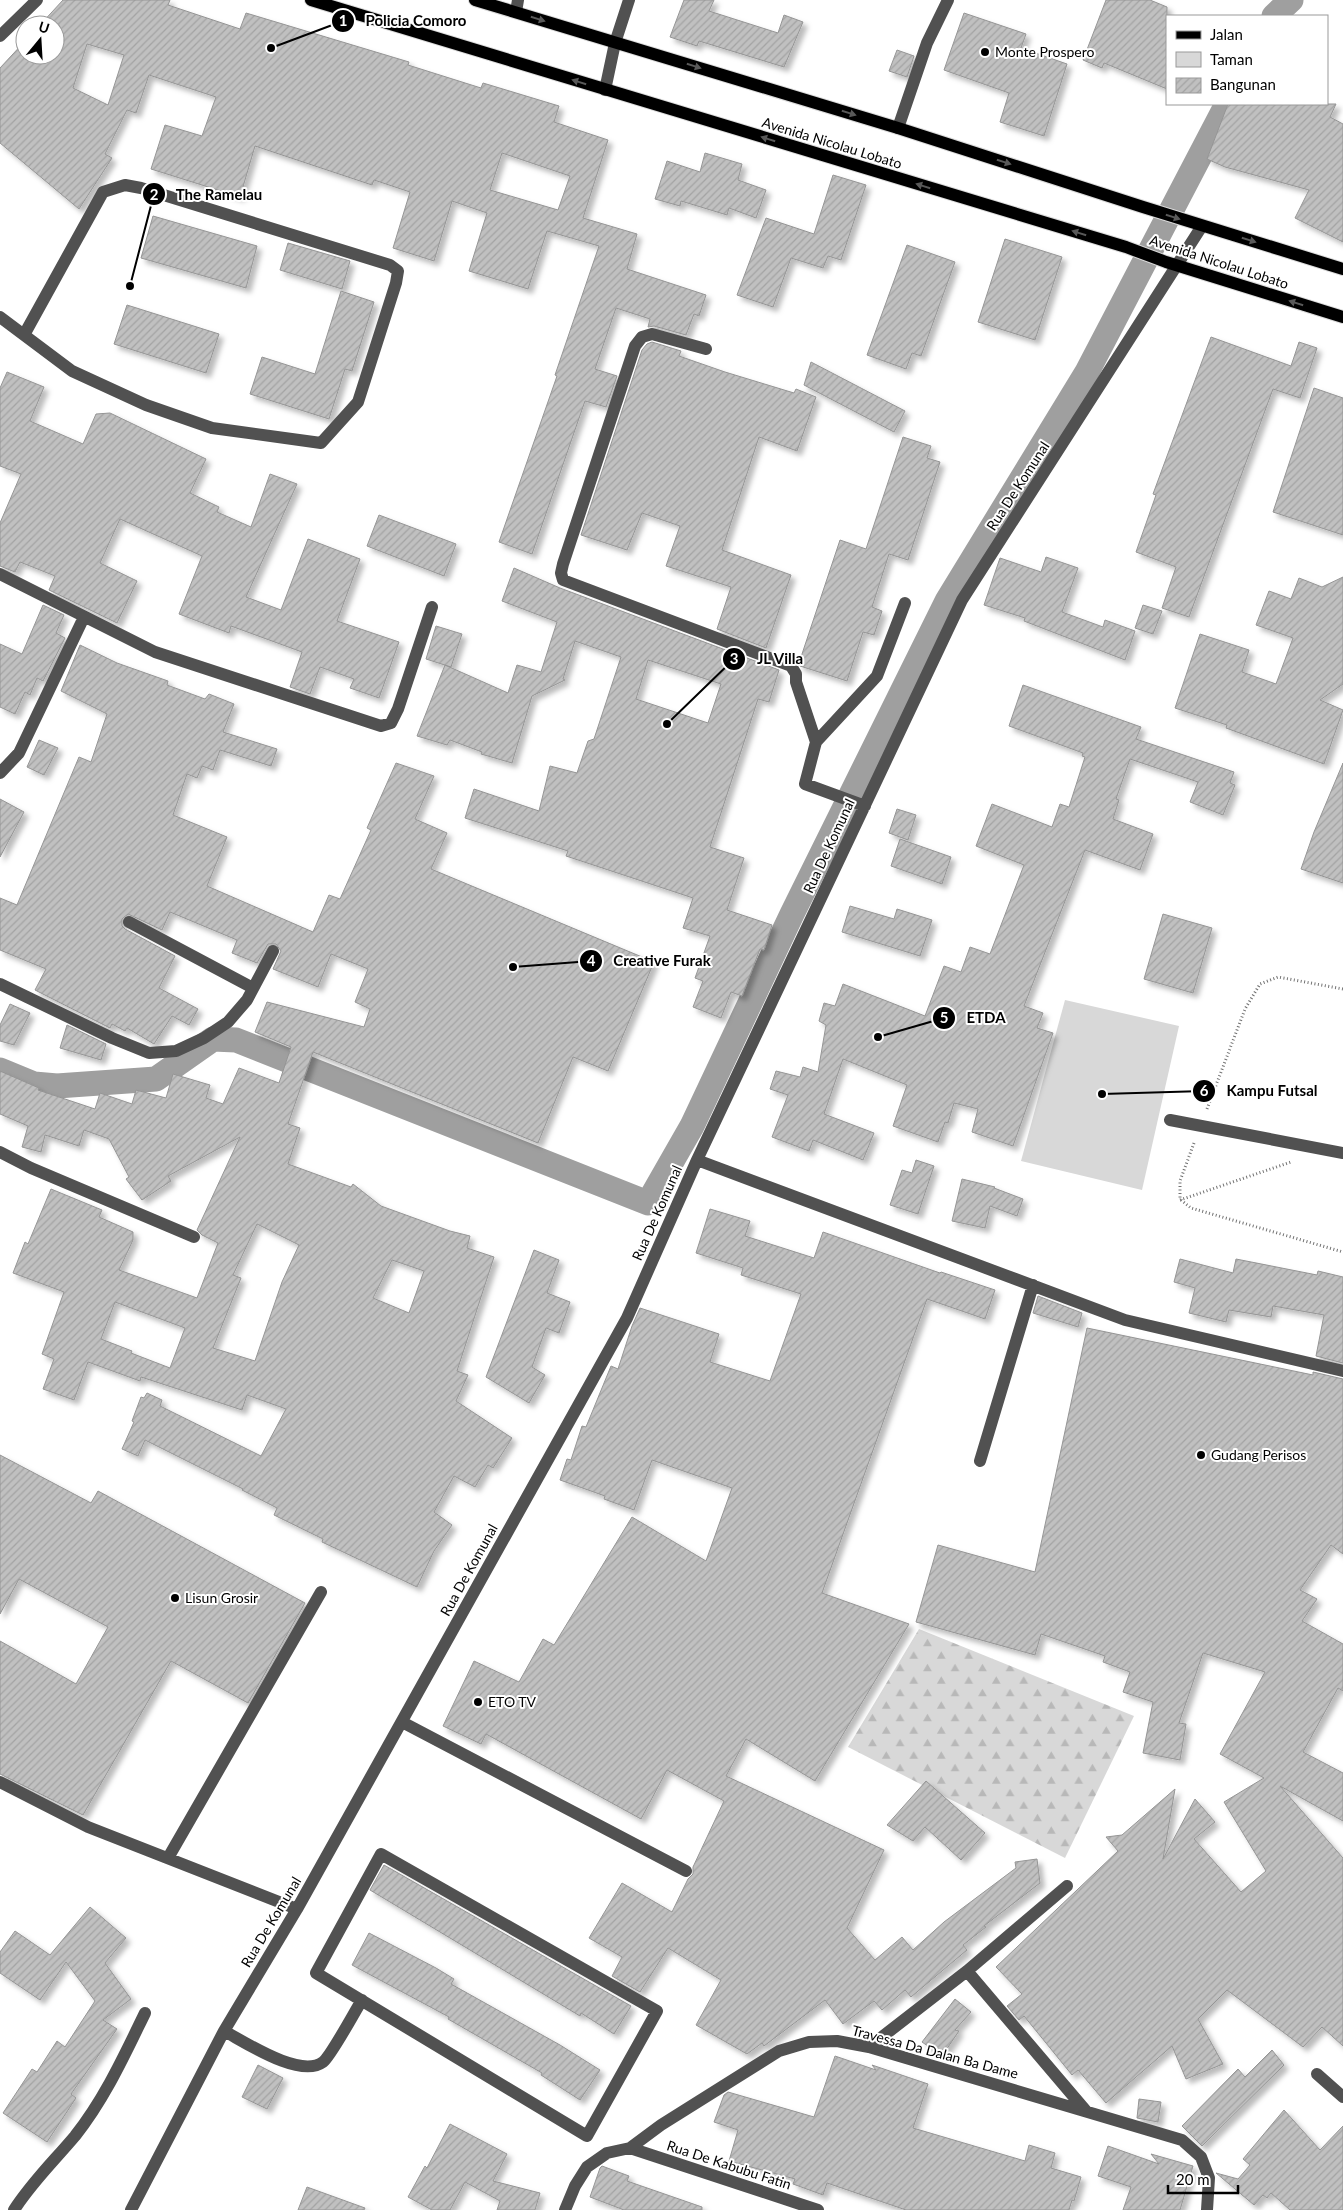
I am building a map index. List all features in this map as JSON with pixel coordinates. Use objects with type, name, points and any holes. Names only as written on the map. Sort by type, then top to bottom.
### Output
[{"type":"main road","name":"Avenida Nicolau Lobato","points":[[311,0],[1126,247],[1178,266],[1343,317]]},
{"type":"main road","name":"Avenida Nicolau Lobato","points":[[475,0],[517,6],[615,42],[898,128],[1143,208],[1343,269]]},
{"type":"street","points":[[0,36],[37,0]]},
{"type":"street","points":[[605,90],[615,42],[629,0]]},
{"type":"street","points":[[898,128],[927,43],[948,0]]},
{"type":"street","points":[[0,317],[24,335],[72,371],[146,405],[212,428],[321,443],[358,402],[396,283],[398,271],[381,262],[141,188],[125,185],[103,192],[24,335]]},
{"type":"street","name":"Rua De Komunal","points":[[131,2210],[224,2031],[297,1909],[627,1318],[697,1160],[962,600],[1202,226]]},
{"type":"street","points":[[706,349],[652,334],[642,337],[635,346],[561,573],[563,580],[791,666],[796,674],[796,682],[816,742]]},
{"type":"street","points":[[0,574],[155,652],[381,726],[391,722],[398,709],[432,607]]},
{"type":"street","points":[[865,806],[805,784],[816,742],[877,676],[905,603]]},
{"type":"street","points":[[0,773],[19,753],[84,617]]},
{"type":"street","points":[[129,922],[253,988]]},
{"type":"street","points":[[0,984],[112,1038],[149,1053],[176,1051],[204,1038],[228,1022],[247,1000],[273,951]]},
{"type":"street","points":[[1170,1120],[1343,1153]]},
{"type":"street","points":[[0,1152],[31,1168],[194,1238]]},
{"type":"street","points":[[697,1160],[1125,1320],[1343,1371]]},
{"type":"street","points":[[980,1461],[1033,1285]]},
{"type":"street","points":[[168,1858],[322,1592]]},
{"type":"street","points":[[402,1722],[686,1870]]},
{"type":"street","points":[[0,1782],[88,1827],[297,1909]]},
{"type":"street","points":[[381,1854],[657,2011],[587,2136],[362,2000],[316,1973],[381,1854]]},
{"type":"street","points":[[869,2047],[967,1971],[1067,1886]]},
{"type":"street","points":[[967,1971],[1086,2111]]},
{"type":"street","points":[[224,2031],[298,2067],[312,2067],[324,2062],[362,2000]]},
{"type":"street","points":[[14,2210],[30,2186],[75,2136],[113,2081],[145,2013]]},
{"type":"street","name":"Travessa Da Dalan Ba Dame","points":[[564,2210],[575,2186],[587,2167],[607,2153],[630,2148],[661,2125],[779,2051],[809,2042],[837,2041],[869,2047],[1182,2140],[1201,2157],[1209,2178],[1207,2210]]},
{"type":"street","points":[[1317,2074],[1343,2097]]},
{"type":"street","name":"Rua De Kabubu Fatin","points":[[630,2148],[818,2210]]},
{"type":"path","points":[[1180,1200],[1180,1181],[1245,1009],[1260,984],[1278,977],[1343,989]]},
{"type":"path","points":[[1180,1200],[1325,1150]]},
{"type":"path","points":[[1180,1200],[1191,1208],[1343,1252]]},
{"type":"green space","points":[[1065,1000],[1179,1026],[1142,1190],[1021,1161]]},
{"type":"green space","points":[[919,1629],[1134,1716],[1065,1858],[848,1747]]},
{"type":"building","points":[[63,0],[170,0],[168,5],[240,29],[246,13],[409,62],[408,65],[481,88],[483,83],[559,106],[554,122],[608,140],[583,218],[637,234],[627,269],[706,295],[699,316],[694,314],[686,335],[654,326],[648,327],[650,319],[616,308],[595,369],[617,376],[606,407],[585,401],[532,554],[499,542],[557,376],[555,375],[599,246],[547,231],[528,289],[469,271],[487,213],[452,201],[434,261],[393,248],[410,192],[374,180],[372,185],[255,146],[240,197],[151,169],[165,125],[202,136],[216,97],[149,75],[136,113],[127,110],[105,154],[112,158],[79,209],[0,143],[0,68],[15,52],[15,65],[65,65],[65,15],[49,15]],"holes":[[[87,44],[124,55],[108,105],[73,88]],[[502,153],[570,176],[558,210],[490,190]]]},
{"type":"building","points":[[684,0],[714,0],[709,11],[778,33],[784,15],[803,22],[784,67],[699,41],[697,46],[670,37]]},
{"type":"building","points":[[1106,0],[1150,0],[1167,7],[1166,89],[1104,63],[1102,68],[1083,60]]},
{"type":"building","points":[[964,13],[1026,34],[1021,48],[1067,64],[1044,136],[1000,122],[1009,93],[944,70]]},
{"type":"building","points":[[897,50],[914,56],[907,77],[889,71]]},
{"type":"building","points":[[1336,104],[1330,117],[1343,124],[1343,242],[1295,218],[1309,190],[1225,167],[1207,159],[1228,105]]},
{"type":"building","points":[[705,153],[742,164],[738,180],[766,190],[756,218],[729,208],[727,215],[681,201],[680,206],[655,199],[667,161],[700,172]]},
{"type":"building","points":[[833,175],[866,185],[841,260],[828,256],[823,268],[791,258],[773,307],[737,295],[766,218],[814,234]]},
{"type":"building","points":[[153,216],[257,246],[246,288],[141,258]]},
{"type":"building","points":[[1005,239],[1062,257],[1035,340],[978,322]]},
{"type":"building","points":[[288,243],[350,261],[342,289],[280,270]]},
{"type":"building","points":[[907,245],[955,262],[921,356],[912,353],[906,369],[867,355]]},
{"type":"building","points":[[341,291],[374,302],[352,371],[345,369],[329,419],[250,394],[262,357],[315,374]]},
{"type":"building","points":[[127,305],[219,334],[206,373],[114,344]]},
{"type":"building","points":[[1211,337],[1291,366],[1299,342],[1317,348],[1300,398],[1273,389],[1189,617],[1162,608],[1176,567],[1136,552],[1156,495],[1153,494]]},
{"type":"building","points":[[652,342],[681,351],[679,356],[725,372],[794,393],[796,389],[816,397],[797,451],[759,437],[722,550],[791,575],[766,648],[717,629],[731,587],[666,566],[680,526],[642,513],[627,550],[581,535],[642,350],[647,344]]},
{"type":"building","points":[[811,362],[905,411],[894,432],[804,385]]},
{"type":"building","points":[[7,372],[44,387],[30,421],[83,444],[96,414],[110,413],[206,459],[190,493],[219,507],[217,512],[251,527],[270,474],[297,484],[246,597],[281,610],[308,539],[360,559],[337,621],[399,642],[379,698],[350,688],[354,679],[320,667],[310,694],[290,687],[302,652],[231,626],[229,633],[179,614],[202,556],[120,519],[100,563],[137,581],[117,623],[49,590],[55,576],[20,562],[15,572],[0,566],[0,523],[21,474],[0,466],[0,388]]},
{"type":"building","points":[[1314,388],[1343,398],[1343,535],[1273,512]]},
{"type":"building","points":[[903,437],[931,446],[927,458],[940,462],[908,560],[889,554],[872,607],[882,611],[874,635],[863,632],[847,681],[800,666],[799,663],[840,540],[866,549]]},
{"type":"building","points":[[379,515],[456,544],[444,576],[367,546]]},
{"type":"building","points":[[1046,557],[1078,568],[1062,612],[1103,627],[1105,620],[1135,631],[1125,660],[1024,621],[1025,618],[984,605],[1000,558],[1041,572]]},
{"type":"building","points":[[514,568],[560,588],[779,670],[769,702],[758,699],[710,847],[744,858],[727,910],[772,925],[764,950],[760,949],[742,996],[731,992],[721,1018],[693,1007],[703,981],[695,978],[710,936],[683,928],[693,898],[566,856],[568,851],[465,818],[474,789],[539,811],[550,766],[577,773],[588,741],[594,739],[621,657],[575,641],[563,679],[565,680],[532,696],[512,763],[481,754],[482,752],[450,740],[447,745],[417,736],[445,665],[508,693],[517,665],[541,672],[557,622],[502,601]],"holes":[[[648,660],[721,684],[708,723],[636,699]]]},
{"type":"building","points":[[1343,577],[1343,684],[1320,700],[1343,710],[1324,764],[1226,728],[1227,725],[1175,708],[1200,634],[1249,650],[1242,672],[1276,684],[1293,638],[1256,625],[1269,591],[1291,599],[1299,578],[1322,587]]},
{"type":"building","points":[[43,605],[64,615],[56,633],[65,638],[43,681],[37,678],[30,695],[25,692],[15,714],[0,707],[0,644],[22,654]]},
{"type":"building","points":[[1143,605],[1162,611],[1153,634],[1135,628]]},
{"type":"building","points":[[436,626],[462,634],[451,667],[426,659]]},
{"type":"building","points":[[80,645],[117,663],[168,681],[167,685],[205,699],[209,694],[234,704],[223,732],[277,749],[271,766],[220,750],[213,770],[202,766],[197,778],[187,774],[173,815],[227,837],[207,886],[313,932],[329,895],[340,899],[371,830],[367,828],[396,763],[434,776],[415,819],[447,833],[431,869],[654,962],[608,1071],[573,1057],[538,1143],[313,1052],[288,1124],[300,1128],[288,1164],[351,1187],[353,1184],[381,1206],[450,1231],[470,1236],[467,1248],[494,1257],[457,1371],[468,1375],[456,1401],[512,1438],[493,1468],[488,1465],[475,1487],[454,1476],[434,1512],[452,1525],[434,1551],[417,1587],[322,1542],[323,1539],[274,1515],[277,1508],[145,1440],[138,1456],[122,1449],[134,1422],[132,1421],[141,1397],[144,1398],[147,1393],[162,1400],[160,1406],[261,1456],[286,1409],[247,1395],[242,1410],[141,1377],[140,1381],[88,1362],[74,1400],[43,1389],[54,1359],[42,1354],[64,1292],[13,1273],[25,1242],[28,1244],[51,1189],[102,1210],[99,1217],[133,1232],[133,1240],[119,1270],[197,1298],[218,1243],[202,1235],[197,1230],[240,1137],[168,1176],[171,1181],[142,1200],[126,1179],[129,1177],[109,1139],[84,1130],[79,1146],[45,1135],[41,1152],[22,1147],[28,1126],[0,1114],[0,1071],[39,1088],[38,1090],[95,1109],[100,1093],[132,1104],[136,1090],[166,1098],[173,1074],[210,1085],[206,1098],[223,1104],[239,1068],[279,1083],[291,1047],[255,1032],[267,1002],[364,1027],[370,1009],[355,1002],[368,969],[331,954],[318,987],[273,969],[281,951],[276,944],[268,944],[257,963],[232,953],[237,940],[170,912],[162,930],[128,914],[122,919],[122,926],[175,956],[159,988],[198,1009],[189,1025],[172,1016],[154,1044],[127,1028],[125,1031],[112,1024],[110,1028],[35,990],[46,969],[0,950],[0,898],[17,905],[79,757],[91,762],[107,714],[61,691]],"holes":[[[257,1224],[299,1245],[282,1282],[255,1361],[213,1348],[241,1278],[233,1275]],[[392,1260],[424,1271],[409,1313],[373,1298]],[[115,1302],[185,1328],[170,1368],[101,1339]]]},
{"type":"building","points":[[1023,685],[1141,727],[1136,739],[1234,772],[1230,783],[1235,785],[1223,815],[1190,802],[1198,782],[1130,759],[1116,799],[1119,800],[1113,819],[1153,834],[1140,870],[1085,850],[1024,1006],[1043,1013],[1037,1028],[1053,1033],[1013,1146],[972,1132],[978,1109],[954,1103],[948,1123],[945,1122],[938,1142],[893,1126],[907,1085],[843,1059],[824,1114],[874,1133],[863,1160],[813,1140],[809,1151],[772,1137],[788,1095],[770,1089],[776,1071],[800,1077],[803,1067],[818,1072],[826,1025],[819,1021],[824,1003],[835,1006],[843,984],[925,1016],[944,966],[961,972],[970,947],[990,954],[1024,865],[976,846],[992,804],[1052,827],[1060,804],[1069,807],[1085,757],[1082,756],[1083,753],[1009,726]]},
{"type":"building","points":[[39,740],[58,748],[44,775],[27,767]]},
{"type":"building","points":[[1343,763],[1343,883],[1301,869],[1314,832]]},
{"type":"building","points":[[0,799],[24,812],[0,857]]},
{"type":"building","points":[[897,809],[916,815],[908,840],[889,833]]},
{"type":"building","points":[[900,839],[951,857],[942,884],[891,866]]},
{"type":"building","points":[[850,906],[894,919],[897,909],[932,920],[920,956],[842,932]]},
{"type":"building","points":[[1163,914],[1212,928],[1193,993],[1144,979]]},
{"type":"building","points":[[10,1004],[30,1013],[14,1045],[0,1041],[0,1025]]},
{"type":"building","points":[[67,1025],[106,1044],[101,1060],[60,1048]]},
{"type":"building","points":[[916,1160],[934,1166],[918,1214],[890,1205],[902,1170],[912,1173]]},
{"type":"building","points":[[962,1179],[995,1187],[1023,1199],[1017,1216],[990,1206],[985,1228],[952,1221]]},
{"type":"building","points":[[710,1209],[750,1221],[745,1236],[814,1258],[823,1232],[995,1290],[985,1319],[927,1299],[822,1593],[909,1624],[815,1781],[746,1739],[726,1776],[884,1850],[847,1928],[875,1960],[902,1937],[913,1950],[944,1922],[1016,1868],[1015,1862],[1037,1859],[1040,1883],[984,1926],[986,1927],[963,1945],[967,1950],[911,1997],[905,1990],[882,2010],[874,2001],[843,2024],[825,2000],[764,2046],[762,2043],[747,2054],[696,2025],[721,1980],[668,1948],[640,1992],[612,1976],[622,1957],[589,1938],[622,1883],[672,1912],[688,1879],[693,1874],[693,1867],[724,1801],[667,1770],[641,1819],[486,1734],[481,1744],[443,1726],[474,1661],[519,1682],[543,1639],[554,1645],[632,1517],[706,1561],[732,1488],[652,1460],[634,1510],[604,1499],[605,1496],[560,1480],[567,1459],[571,1460],[582,1426],[586,1427],[611,1366],[618,1369],[640,1308],[719,1334],[710,1362],[770,1381],[801,1294],[741,1275],[743,1268],[696,1253]]},
{"type":"building","points":[[534,1250],[559,1260],[547,1293],[570,1302],[559,1333],[546,1328],[532,1367],[545,1375],[529,1403],[486,1377]]},
{"type":"building","points":[[1180,1259],[1233,1273],[1236,1259],[1317,1275],[1318,1271],[1343,1277],[1343,1363],[1316,1356],[1324,1315],[1273,1306],[1271,1317],[1229,1310],[1226,1322],[1189,1313],[1195,1288],[1174,1282]]},
{"type":"building","points":[[1038,1296],[1082,1313],[1078,1327],[1033,1313]]},
{"type":"building","points":[[1087,1328],[1313,1375],[1313,1372],[1343,1379],[1343,1554],[1331,1545],[1300,1590],[1317,1599],[1302,1621],[1343,1644],[1343,1691],[1338,1688],[1303,1752],[1343,1773],[1343,1821],[1280,1786],[1343,1858],[1343,2046],[1322,2027],[1303,2047],[1227,1990],[1198,2019],[1223,2064],[1186,2079],[1172,2046],[1106,2103],[1078,2070],[1072,2075],[1024,2016],[1019,2020],[1007,2006],[1022,1994],[996,1967],[1118,1851],[1106,1837],[1122,1835],[1175,1789],[1163,1859],[1195,1799],[1215,1822],[1194,1839],[1241,1892],[1266,1871],[1224,1802],[1264,1778],[1220,1754],[1265,1672],[1203,1653],[1179,1723],[1186,1724],[1180,1760],[1143,1753],[1153,1702],[1123,1692],[1130,1672],[1103,1662],[1105,1656],[1041,1634],[1035,1655],[916,1622],[938,1545],[1035,1572]]},
{"type":"building","points":[[0,1455],[91,1503],[98,1491],[305,1603],[248,1703],[171,1661],[83,1815],[0,1774],[0,1641],[76,1684],[108,1627],[19,1579],[0,1614]]},
{"type":"building","points":[[926,1781],[985,1833],[961,1860],[925,1827],[913,1841],[887,1825]]},
{"type":"building","points":[[384,1865],[631,2006],[614,2034],[581,2013],[580,2016],[370,1890]]},
{"type":"building","points":[[90,1907],[126,1938],[105,1963],[131,1999],[103,2020],[117,2029],[71,2094],[76,2098],[47,2142],[3,2113],[32,2069],[37,2072],[57,2041],[65,2047],[95,2001],[66,1962],[40,2000],[0,1973],[0,1952],[15,1931],[50,1955]]},
{"type":"building","points":[[369,1933],[436,1968],[454,1979],[451,1984],[560,2045],[600,2070],[580,2100],[541,2075],[542,2073],[448,2019],[449,2017],[352,1965]]},
{"type":"building","points":[[955,1999],[971,2012],[955,2030],[959,2031],[942,2056],[922,2042]]},
{"type":"building","points":[[1272,2050],[1284,2065],[1202,2146],[1182,2126],[1238,2069],[1245,2077]]},
{"type":"building","points":[[835,2056],[876,2070],[872,2065],[928,2084],[913,2128],[1025,2161],[1029,2145],[1055,2153],[1051,2168],[1081,2177],[1074,2201],[1072,2200],[1069,2210],[906,2210],[827,2183],[823,2195],[793,2184],[795,2179],[729,2161],[738,2130],[714,2122],[724,2095],[728,2092],[814,2117]]},
{"type":"building","points":[[258,2065],[283,2078],[267,2109],[242,2097]]},
{"type":"building","points":[[1139,2099],[1161,2102],[1158,2122],[1137,2118]]},
{"type":"building","points":[[1284,2110],[1320,2150],[1343,2126],[1343,2210],[1290,2210],[1271,2193],[1267,2198],[1263,2195],[1254,2205],[1216,2173],[1238,2179],[1250,2165],[1243,2159]]},
{"type":"building","points":[[450,2124],[507,2154],[493,2181],[540,2193],[535,2210],[497,2210],[500,2201],[465,2182],[450,2210],[432,2210],[408,2197],[425,2166],[427,2168]]},
{"type":"building","points":[[1108,2146],[1159,2164],[1151,2154],[1193,2166],[1180,2210],[1123,2210],[1131,2187],[1098,2176]]},
{"type":"building","points":[[602,2166],[629,2176],[627,2181],[702,2207],[702,2210],[624,2210],[590,2197]]},
{"type":"building","points":[[307,2187],[365,2208],[364,2210],[298,2210]]},
{"type":"waterway","points":[[1275,15],[1291,0]]},
{"type":"waterway","points":[[0,1070],[34,1084],[57,1086],[156,1079],[213,1039],[236,1040],[648,1203],[692,1126],[792,914],[947,601],[1087,372],[1226,105]]},
{"type":"place","name":"Policia Comoro","points":[[271,48]]},
{"type":"place","name":"Monte Prospero","points":[[985,52]]},
{"type":"place","name":"The Ramelau","points":[[130,286]]},
{"type":"place","name":"JL Villa","points":[[667,724]]},
{"type":"place","name":"Creative Furak","points":[[513,967]]},
{"type":"place","name":"ETDA","points":[[878,1037]]},
{"type":"place","name":"Kampu Futsal","points":[[1102,1094]]},
{"type":"place","name":"Gudang Perisos","points":[[1201,1455]]},
{"type":"place","name":"Lisun Grosir","points":[[175,1598]]},
{"type":"place","name":"ETO TV","points":[[478,1702]]}]
